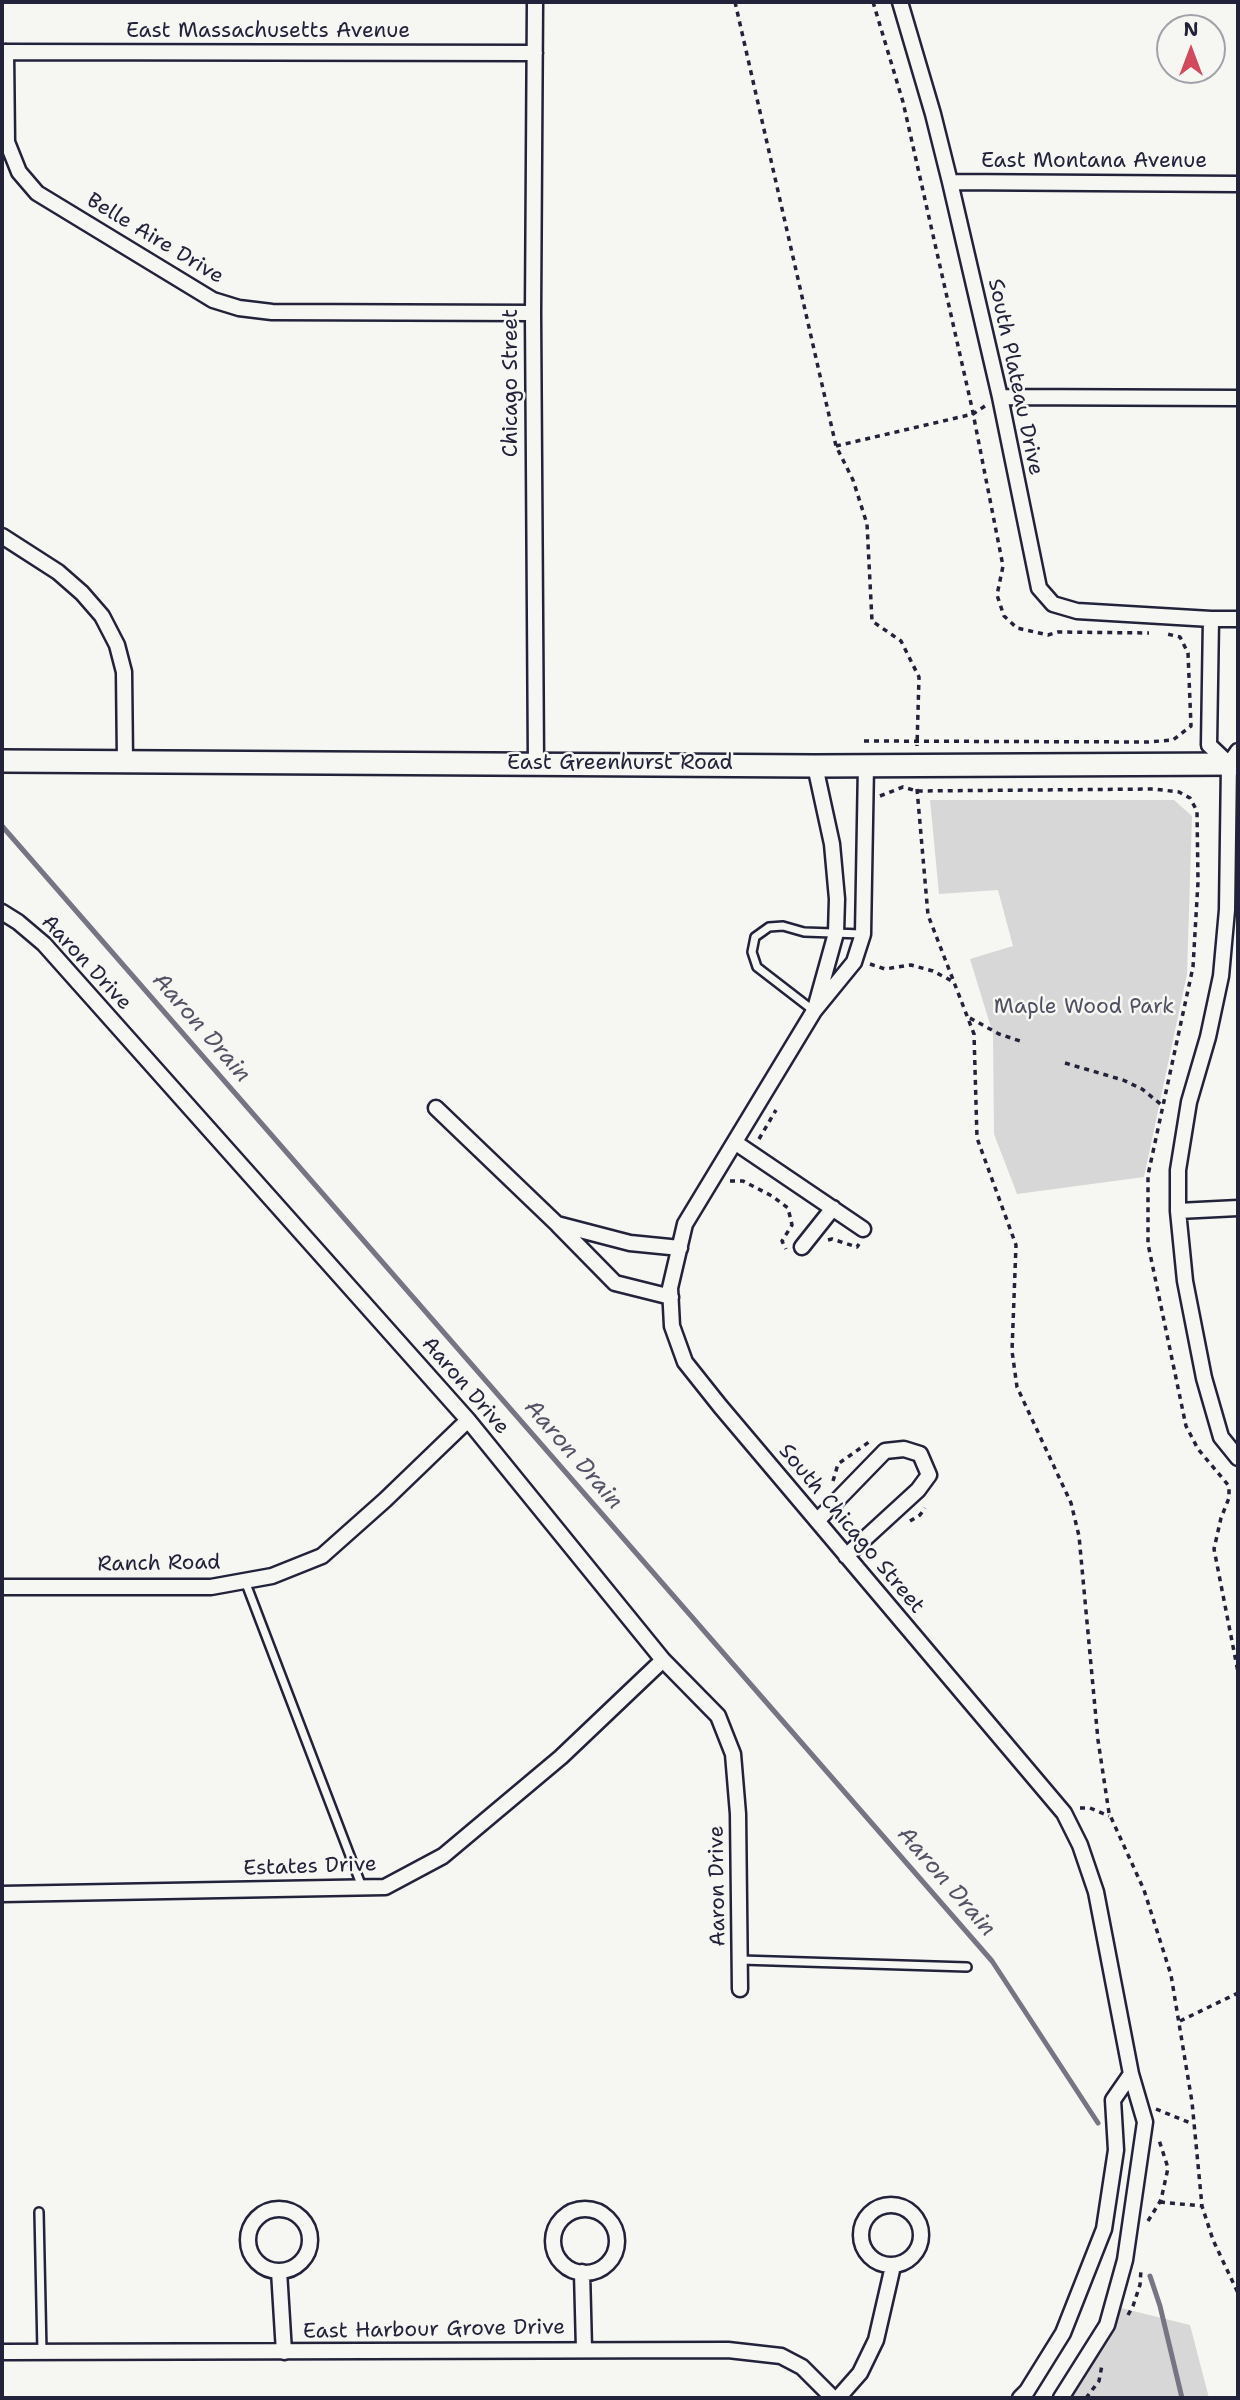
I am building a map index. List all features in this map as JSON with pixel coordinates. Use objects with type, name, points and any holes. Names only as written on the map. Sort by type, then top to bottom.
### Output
[{"type":"main road","name":"East Greenhurst Road","points":[[2,761],[815,766],[1235,760]]},
{"type":"street","name":"Chicago Street","points":[[535,2],[533,313],[536,764]]},
{"type":"street","name":"South Plateau Drive","points":[[900,2],[950,182],[1000,397],[1038,588],[1053,604],[1077,611],[1238,619]]},
{"type":"street","name":"East Massachusetts Avenue","points":[[4,52],[534,54]]},
{"type":"street","name":"Belle Aire Drive","points":[[4,52],[7,142],[19,172],[37,193],[213,300],[239,308],[272,312],[533,313]]},
{"type":"street","name":"East Montana Avenue","points":[[950,182],[1238,184]]},
{"type":"street","points":[[1000,397],[1238,398]]},
{"type":"street","points":[[2,536],[58,572],[82,593],[102,616],[117,645],[124,672],[125,761]]},
{"type":"street","points":[[1211,619],[1209,745],[1235,760],[1227,910],[1221,976],[1209,1037],[1189,1102],[1178,1170],[1178,1211],[1185,1281],[1204,1378],[1221,1437],[1238,1458]]},
{"type":"street","name":"South Chicago Street","points":[[866,765],[863,934],[854,962],[814,1011],[685,1224],[670,1288],[672,1326],[685,1362],[1064,1813],[1080,1845],[1096,1892],[1131,2074],[1145,2122],[1125,2260],[1107,2325],[1061,2398]]},
{"type":"street","name":"South Chicago Street","points":[[814,1011],[836,933],[837,899],[832,844],[815,766]]},
{"type":"street","name":"Aaron Drive","points":[[2,912],[44,944],[468,1420],[663,1660],[718,1716],[733,1754],[738,1814],[740,1989]]},
{"type":"street","points":[[436,1108],[615,1283],[671,1297]]},
{"type":"street","points":[[736,1143],[864,1232]]},
{"type":"street","points":[[798,1251],[833,1208]]},
{"type":"street","points":[[1178,1211],[1238,1208]]},
{"type":"street","points":[[556,1224],[630,1243],[680,1248]]},
{"type":"street","name":"Ranch Road","points":[[2,1587],[211,1587],[272,1576],[322,1556],[468,1420]]},
{"type":"street","points":[[817,1521],[885,1451],[904,1449],[920,1454],[929,1475],[918,1490],[846,1556]]},
{"type":"street","name":"Estates Drive","points":[[2,1894],[385,1886],[443,1856],[561,1757],[663,1660]]},
{"type":"street","points":[[1020,2398],[1063,2333],[1104,2229],[1116,2150],[1113,2100],[1131,2074]]},
{"type":"street","points":[[889,2204],[901,2206],[911,2212],[919,2222],[922,2234],[914,2256],[905,2263],[893,2266],[881,2264],[871,2258],[863,2249],[860,2237],[862,2225],[868,2215],[889,2204]]},
{"type":"street","points":[[278,2209],[290,2211],[300,2218],[307,2228],[310,2240],[301,2262],[279,2271],[267,2269],[257,2262],[250,2252],[248,2240],[250,2228],[257,2218],[278,2209]]},
{"type":"street","points":[[578,2209],[589,2209],[608,2218],[618,2238],[617,2249],[604,2267],[582,2273],[562,2263],[553,2243],[559,2222],[567,2214],[578,2209]]},
{"type":"street","name":"East Harbour Grove Drive","points":[[2,2352],[728,2350],[781,2356],[802,2367],[836,2398],[860,2373],[877,2340],[893,2266]]},
{"type":"street","name":"East Harbour Grove Drive","points":[[279,2271],[284,2352]]},
{"type":"street","name":"East Harbour Grove Drive","points":[[582,2273],[584,2349]]},
{"type":"lane","points":[[814,1011],[757,967],[752,952],[755,937],[769,927],[783,926],[804,932],[863,934]]},
{"type":"lane","points":[[244,1581],[362,1888]]},
{"type":"lane","points":[[741,1960],[967,1967]]},
{"type":"lane","points":[[39,2212],[42,2352]]},
{"type":"path","points":[[735,2],[836,446],[853,480],[866,524],[872,621],[901,640],[919,677],[917,791],[928,915],[974,1034],[977,1138],[1016,1245],[1012,1351],[1017,1387],[1070,1503],[1079,1536],[1098,1740],[1111,1817],[1144,1890],[1171,1975],[1192,2102],[1202,2206],[1213,2240],[1238,2293]]},
{"type":"path","points":[[836,446],[973,414],[1000,397]]},
{"type":"path","points":[[876,804],[880,795],[903,787],[917,791],[1154,789],[1180,792],[1190,798],[1197,811],[1198,882],[1194,955],[1183,1021],[1148,1175],[1148,1244],[1186,1426],[1198,1449],[1229,1486],[1229,1497],[1214,1549],[1238,1672]]},
{"type":"path","points":[[854,962],[864,962],[885,969],[911,965],[933,971],[954,982]]},
{"type":"path","points":[[968,1017],[999,1034],[1023,1042]]},
{"type":"path","points":[[1065,1063],[1123,1080],[1142,1089],[1163,1106]]},
{"type":"path","points":[[758,1140],[781,1100]]},
{"type":"path","points":[[729,1181],[743,1181],[788,1208],[792,1225],[782,1241],[786,1251],[798,1251]]},
{"type":"path","points":[[824,1241],[832,1239],[856,1247],[864,1232]]},
{"type":"path","points":[[828,1485],[834,1480],[838,1464],[871,1441]]},
{"type":"path","points":[[910,1521],[920,1515],[928,1504]]},
{"type":"path","points":[[1073,1808],[1090,1808],[1111,1817]]},
{"type":"path","points":[[1180,2021],[1238,1993]]},
{"type":"path","points":[[1139,2103],[1193,2124]]},
{"type":"path","points":[[1160,2202],[1202,2206]]},
{"type":"green space","name":"Maple Wood Park","points":[[930,800],[1174,800],[1192,816],[1187,974],[1144,1177],[1017,1194],[994,1134],[993,1034],[970,959],[1013,946],[998,890],[939,894]]},
{"type":"green space","points":[[1117,2307],[1190,2325],[1209,2398],[1064,2398]]},
{"type":"waterway","name":"Aaron Drain","points":[[2,826],[992,1961],[1098,2123]]},
{"type":"waterway","name":"Aaron Drain","points":[[1150,2276],[1182,2398]]}]
